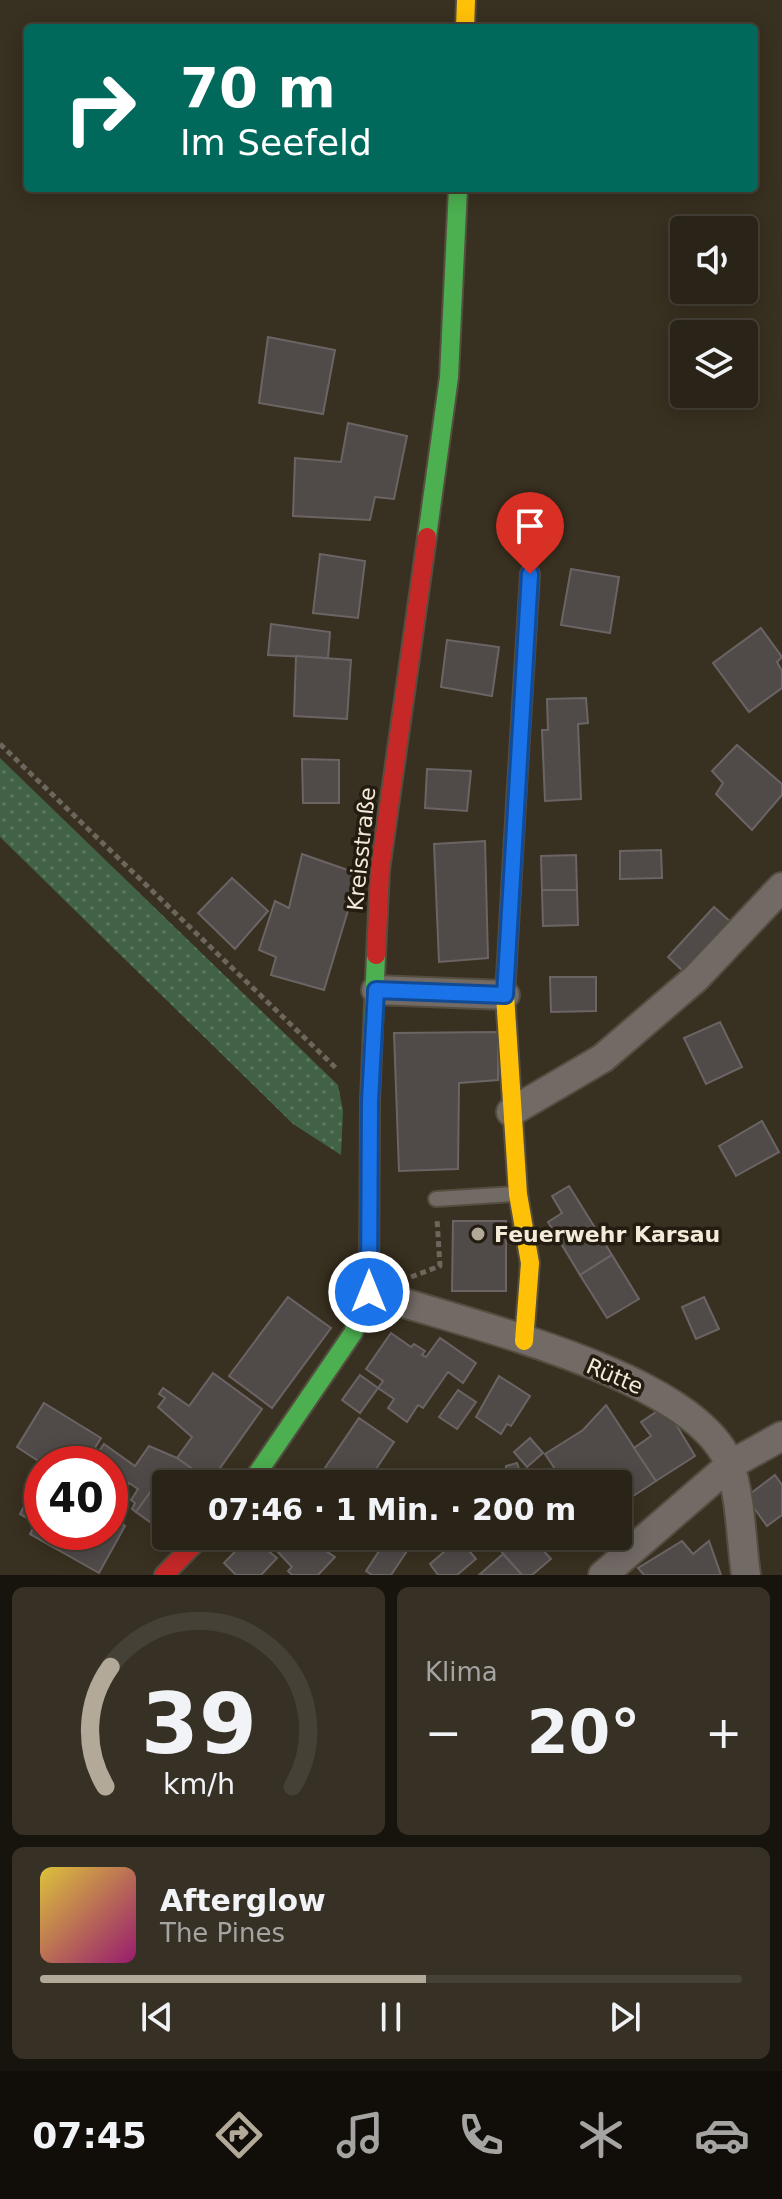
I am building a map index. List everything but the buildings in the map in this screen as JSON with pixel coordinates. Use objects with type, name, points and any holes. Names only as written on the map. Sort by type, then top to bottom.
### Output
[{"type":"street","points":[[465,24],[466,0]]},
{"type":"street","name":"Kreisstraße","points":[[260,1470],[353,1333],[369,1292],[370,1101],[380,870],[449,377],[458,192]]},
{"type":"street","points":[[524,1341],[530,1263],[518,1194],[505,995],[530,574]]},
{"type":"street","points":[[511,1112],[603,1058],[696,978],[782,887]]},
{"type":"street","points":[[376,990],[505,995]]},
{"type":"street","name":"Rütte","points":[[369,1292],[614,1373],[671,1400],[705,1429],[730,1465],[746,1575]]},
{"type":"street","points":[[603,1575],[730,1465],[782,1436]]},
{"type":"street","points":[[175,1571],[191,1550]]},
{"type":"lane","points":[[436,1199],[518,1194]]},
{"type":"path","points":[[0,744],[370,1101]]},
{"type":"path","points":[[369,1292],[440,1266],[436,1199]]},
{"type":"green space","points":[[0,758],[338,1085],[343,1111],[341,1155],[293,1124],[0,837]]},
{"type":"traffic: fast","points":[[427,537],[449,377],[458,192]]},
{"type":"traffic: fast","points":[[516,803],[530,574]]},
{"type":"traffic: fast","points":[[260,1470],[353,1333],[369,1292],[370,1101],[376,955]]},
{"type":"traffic: slow","points":[[465,24],[466,0]]},
{"type":"traffic: slow","points":[[516,803],[505,995],[518,1194],[530,1263],[524,1341]]},
{"type":"traffic: jam","points":[[376,955],[380,870],[427,537]]},
{"type":"traffic: jam","points":[[164,1575],[188,1550]]},
{"type":"place","name":"Feuerwehr Karsau","points":[[478,1234]]},
{"type":"route","points":[[369,1292],[370,1101],[376,990],[505,995],[530,574]]}]
